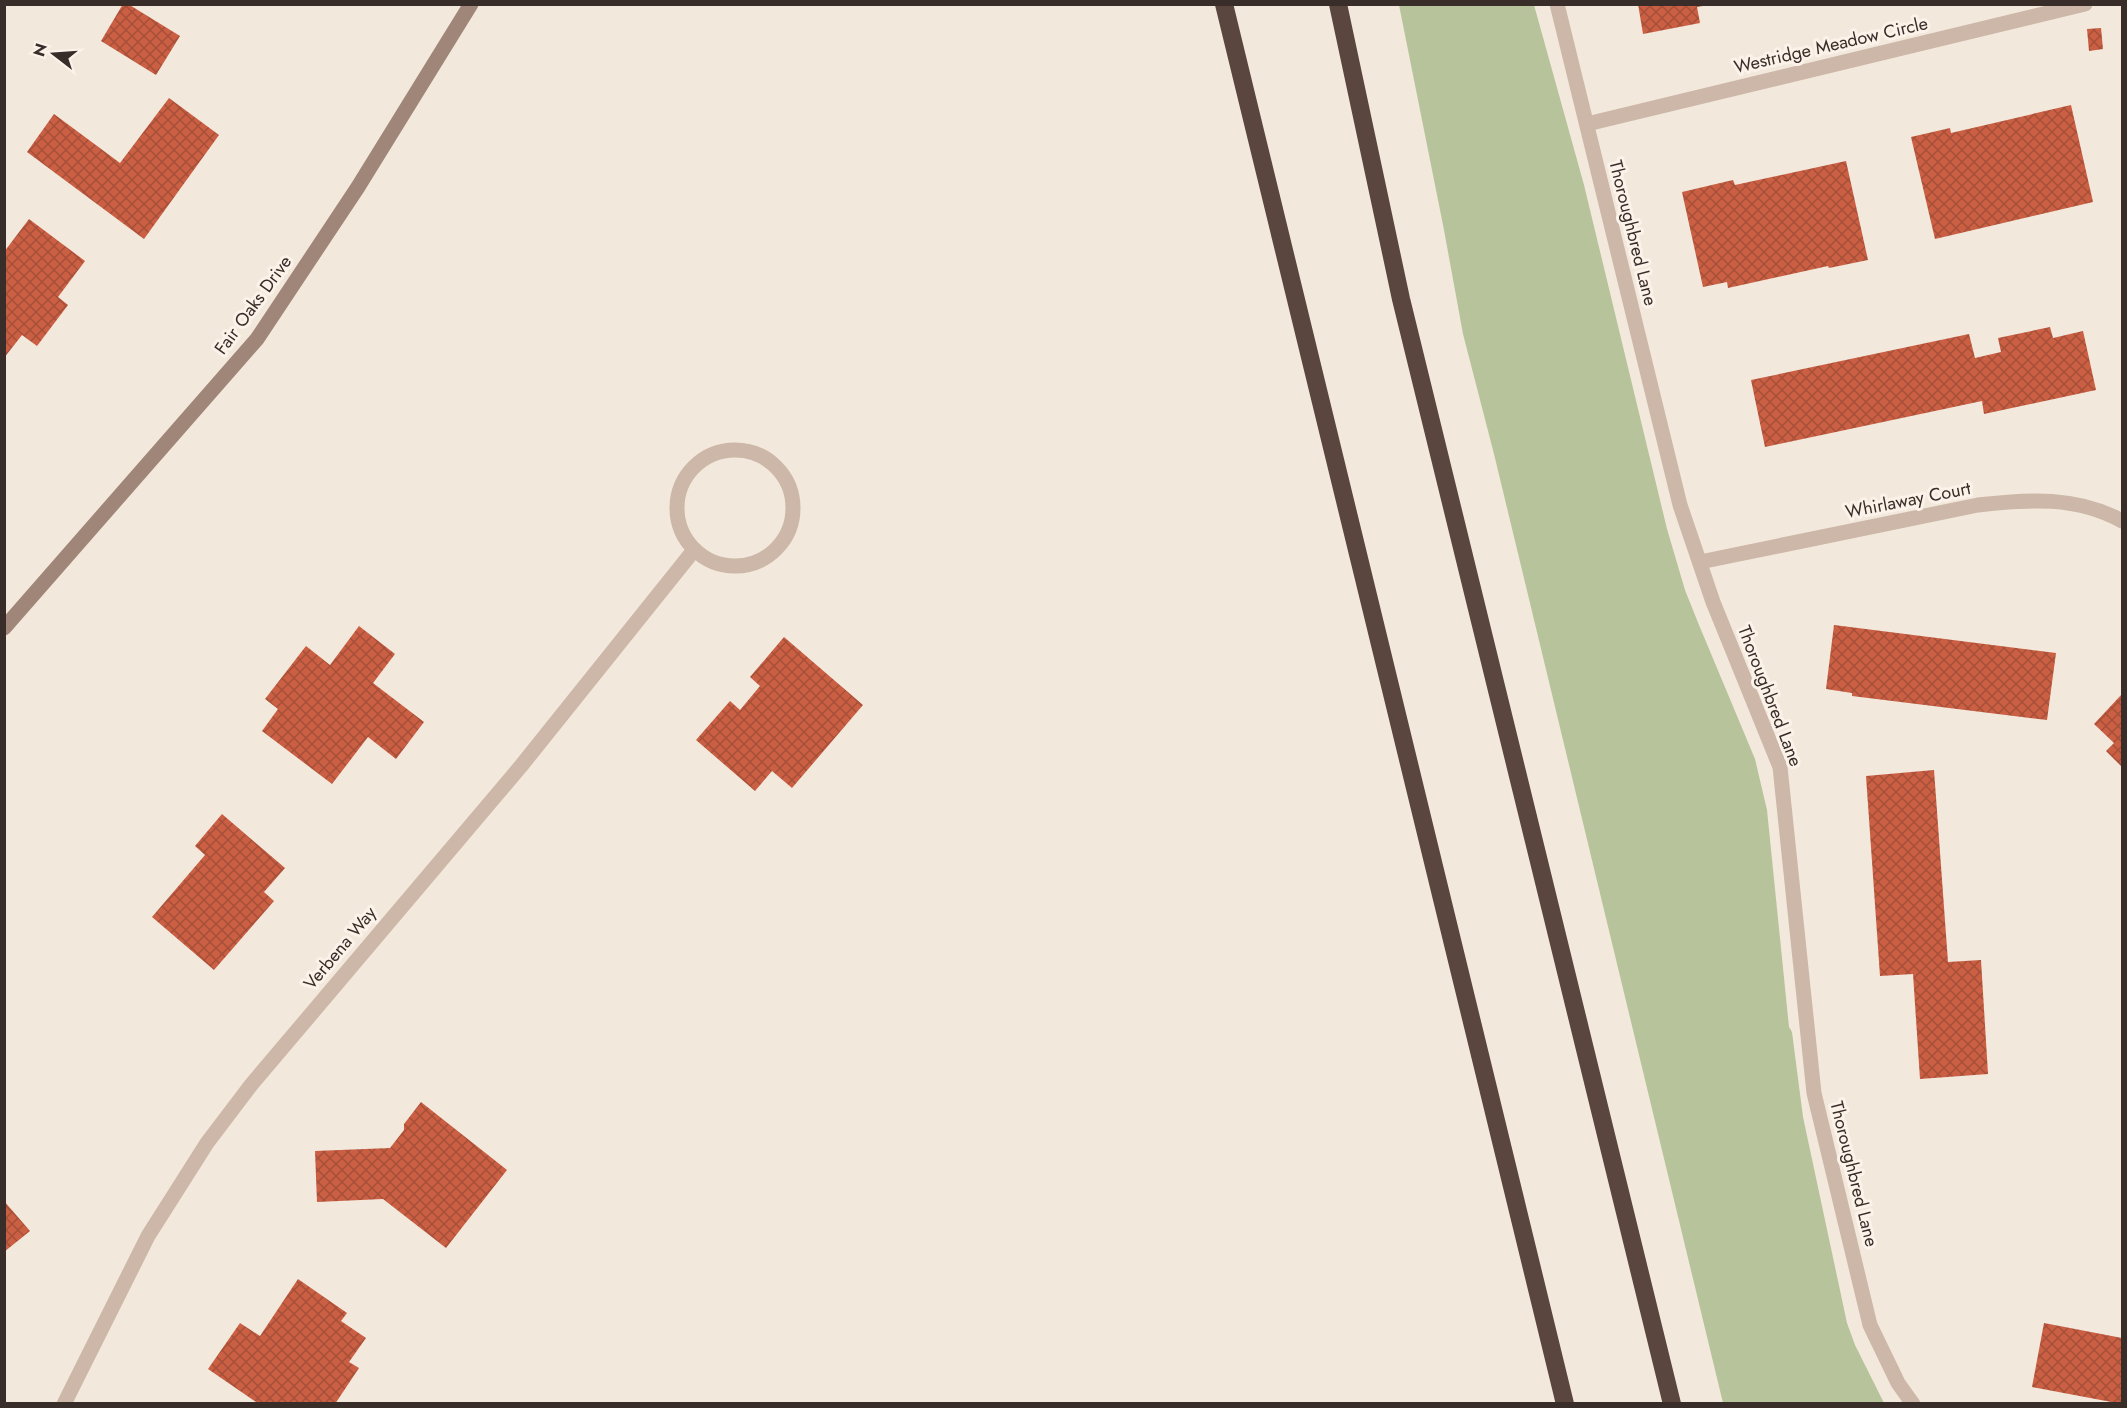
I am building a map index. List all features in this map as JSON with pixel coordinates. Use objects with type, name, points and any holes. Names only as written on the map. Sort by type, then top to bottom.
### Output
[{"type":"highway","points":[[1224,4],[1565,1404]]},
{"type":"highway","points":[[1338,4],[1401,299],[1672,1404]]},
{"type":"street","name":"Fair Oaks Drive","points":[[4,628],[257,339],[358,187],[471,4]]},
{"type":"street","name":"Thoroughbred Lane","points":[[1557,4],[1680,505],[1713,602],[1780,766],[1814,1093],[1870,1325],[1898,1383],[1913,1404]]},
{"type":"street","name":"Westridge Meadow Circle","points":[[1587,124],[2085,4]]},
{"type":"street","points":[[740,450],[759,455],[775,466],[786,481],[792,499],[792,517],[786,535],[776,550],[760,561],[742,566],[724,566],[706,559],[694,550],[681,531],[676,512],[679,492],[687,474],[702,460],[720,452],[740,450]]},
{"type":"street","name":"Whirlaway Court","points":[[1700,562],[1978,505],[2018,500],[2047,500],[2078,504],[2122,521]]},
{"type":"street","name":"Verbena Way","points":[[64,1404],[148,1236],[207,1143],[251,1085],[521,766],[694,550]]},
{"type":"green space","points":[[1399,5],[1534,5],[1584,185],[1667,529],[1685,590],[1755,759],[1767,810],[1789,1027],[1792,1032],[1803,1117],[1847,1323],[1855,1345],[1884,1403],[1723,1403],[1463,334]]},
{"type":"building","points":[[123,4],[128,4],[180,36],[156,75],[101,41]]},
{"type":"building","points":[[1638,4],[1703,4],[1703,6],[1697,7],[1700,23],[1643,34]]},
{"type":"building","points":[[2101,28],[2103,49],[2089,51],[2087,29]]},
{"type":"building","points":[[169,98],[219,135],[144,239],[27,152],[54,114],[120,163]]},
{"type":"building","points":[[2071,105],[2093,202],[1935,239],[1911,137],[1950,128],[1951,133]]},
{"type":"building","points":[[1846,161],[1868,260],[1829,268],[1828,266],[1728,288],[1727,282],[1703,287],[1682,192],[1733,180],[1735,185]]},
{"type":"building","points":[[29,219],[85,261],[58,297],[68,305],[37,346],[22,335],[4,358],[4,252]]},
{"type":"building","points":[[2050,327],[2053,338],[2083,331],[2096,390],[1984,414],[1982,401],[1765,447],[1751,380],[1969,334],[1975,358],[2001,352],[1998,338]]},
{"type":"building","points":[[1834,625],[2056,653],[2047,720],[1852,696],[1852,693],[1826,689]]},
{"type":"building","points":[[359,626],[395,654],[373,683],[424,722],[396,759],[368,737],[332,784],[262,731],[278,709],[265,699],[306,646],[330,665]]},
{"type":"building","points":[[784,637],[863,705],[792,788],[772,771],[755,791],[696,740],[730,701],[740,710],[760,686],[750,677]]},
{"type":"building","points":[[2122,694],[2122,767],[2106,751],[2114,743],[2094,724]]},
{"type":"building","points":[[1934,770],[1948,962],[1981,960],[1988,1074],[1920,1079],[1913,974],[1880,976],[1866,776]]},
{"type":"building","points":[[222,814],[285,868],[264,892],[274,901],[214,970],[152,917],[205,855],[195,846]]},
{"type":"building","points":[[421,1102],[507,1170],[446,1248],[383,1199],[317,1202],[315,1151],[390,1148],[404,1130],[404,1124]]},
{"type":"building","points":[[4,1201],[30,1231],[4,1252]]},
{"type":"building","points":[[298,1279],[347,1313],[341,1321],[366,1338],[349,1362],[359,1368],[335,1404],[259,1404],[208,1369],[240,1323],[260,1336]]},
{"type":"building","points":[[2044,1323],[2122,1338],[2122,1404],[2032,1387]]}]
